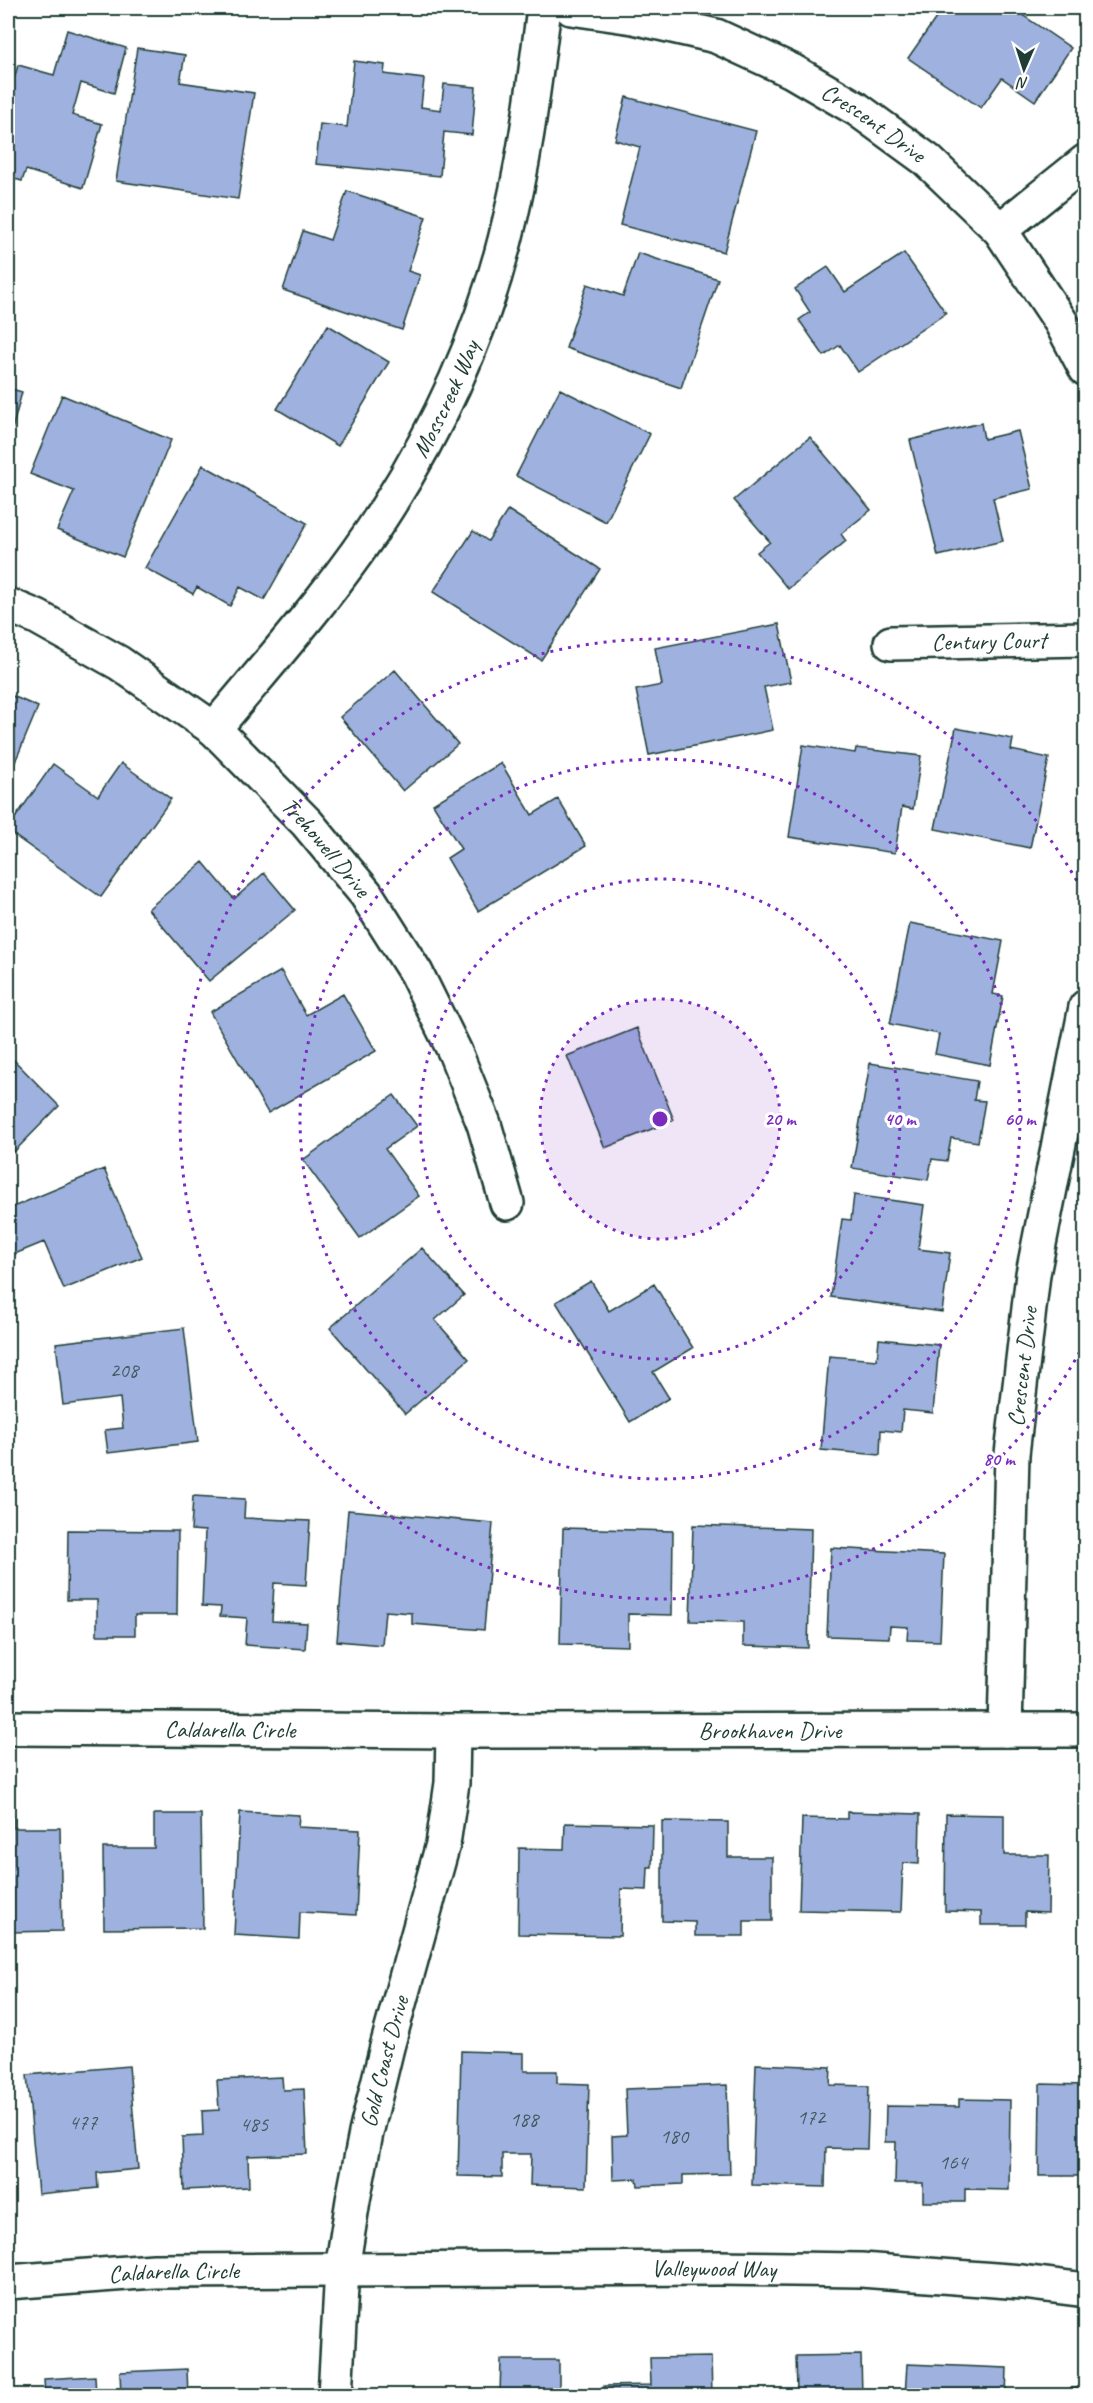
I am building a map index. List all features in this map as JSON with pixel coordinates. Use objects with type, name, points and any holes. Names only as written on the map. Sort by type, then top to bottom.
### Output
[{"type":"street","name":"Mosscreek Way","points":[[214,729],[328,591],[387,509],[431,431],[474,337],[505,242],[525,153],[544,8]]},
{"type":"street","name":"Crescent Drive","points":[[571,8],[633,17],[716,36],[792,71],[857,109],[927,160],[1000,230],[1061,322],[1086,369]]},
{"type":"street","points":[[1000,230],[1086,161]]},
{"type":"street","name":"Trehowell Drive","points":[[8,605],[37,617],[119,663],[214,729],[315,832],[366,894],[416,974],[455,1052],[484,1124],[507,1203]]},
{"type":"street","name":"Century Court","points":[[891,643],[1086,639]]},
{"type":"street","name":"Crescent Drive","points":[[1005,1730],[1012,1454],[1033,1274],[1086,1007]]},
{"type":"street","name":"Caldarella Circle","points":[[8,1728],[453,1731]]},
{"type":"street","name":"Brookhaven Drive","points":[[453,1731],[1086,1730]]},
{"type":"street","name":"Gold Coast Drive","points":[[335,2396],[342,2269],[353,2200],[369,2122],[443,1844],[452,1783],[453,1731]]},
{"type":"street","name":"Caldarella Circle","points":[[8,2282],[154,2271],[342,2269]]},
{"type":"street","name":"Valleywood Way","points":[[342,2269],[861,2270],[1022,2282],[1086,2290]]},
{"type":"building","points":[[943,8],[1012,8],[1071,48],[1035,101],[1002,78],[981,108],[908,58]]},
{"type":"building","points":[[67,30],[126,48],[114,93],[81,83],[72,115],[102,124],[83,188],[26,170],[22,181],[8,177],[8,101],[18,65],[54,75]]},
{"type":"building","points":[[137,48],[185,55],[180,82],[254,93],[238,199],[116,181]]},
{"type":"building","points":[[354,61],[385,65],[384,74],[424,79],[421,107],[441,110],[444,84],[476,87],[472,135],[444,132],[440,176],[316,164],[320,124],[347,127]]},
{"type":"building","points":[[626,97],[756,131],[724,252],[620,225],[640,147],[615,140]]},
{"type":"building","points":[[347,191],[426,217],[408,271],[420,275],[402,330],[283,290],[303,231],[330,240]]},
{"type":"building","points":[[638,253],[718,279],[681,388],[566,348],[587,284],[623,296]]},
{"type":"building","points":[[904,253],[946,313],[858,372],[840,345],[824,356],[799,320],[810,312],[795,289],[828,267],[845,292]]},
{"type":"building","points":[[328,325],[389,362],[338,446],[277,409]]},
{"type":"building","points":[[8,388],[22,392],[8,445]]},
{"type":"building","points":[[560,389],[650,434],[606,522],[516,476]]},
{"type":"building","points":[[62,395],[171,440],[123,557],[57,530],[74,491],[30,474]]},
{"type":"building","points":[[981,423],[984,439],[1018,431],[1032,489],[993,498],[1003,541],[938,556],[910,440]]},
{"type":"building","points":[[810,437],[871,510],[841,534],[846,541],[788,589],[757,552],[770,542],[734,500]]},
{"type":"building","points":[[203,465],[307,523],[264,600],[240,587],[230,606],[197,587],[193,594],[145,568]]},
{"type":"building","points":[[508,510],[600,569],[541,660],[433,592],[473,531],[488,541]]},
{"type":"building","points":[[779,624],[791,682],[764,687],[773,730],[649,755],[636,690],[662,685],[655,648]]},
{"type":"building","points":[[395,670],[458,744],[403,791],[340,717]]},
{"type":"building","points":[[8,694],[38,707],[8,779]]},
{"type":"building","points":[[956,728],[1013,739],[1011,750],[1049,758],[1030,848],[935,829]]},
{"type":"building","points":[[803,745],[855,753],[856,748],[921,756],[913,809],[902,807],[895,853],[789,837]]},
{"type":"building","points":[[121,763],[171,799],[101,897],[8,831],[8,828],[53,764],[98,796]]},
{"type":"building","points":[[501,763],[532,815],[558,799],[586,846],[478,911],[447,858],[461,849],[433,804]]},
{"type":"building","points":[[203,862],[234,899],[264,873],[295,910],[209,981],[148,909]]},
{"type":"building","points":[[910,923],[1003,941],[993,994],[1003,996],[990,1065],[935,1054],[939,1034],[890,1024]]},
{"type":"building","points":[[281,971],[306,1015],[343,994],[376,1051],[268,1113],[210,1012]]},
{"type":"building","points":[[637,1028],[674,1120],[605,1148],[567,1056]]},
{"type":"building","points":[[8,1054],[59,1106],[8,1158]]},
{"type":"building","points":[[870,1063],[977,1081],[974,1100],[985,1101],[978,1142],[951,1138],[947,1161],[932,1159],[928,1180],[852,1168]]},
{"type":"building","points":[[394,1095],[417,1126],[385,1149],[419,1196],[360,1238],[303,1160]]},
{"type":"building","points":[[104,1169],[142,1257],[64,1289],[44,1242],[10,1256],[8,1209]]},
{"type":"building","points":[[854,1195],[924,1205],[918,1249],[950,1253],[942,1312],[831,1297],[842,1219],[851,1220]]},
{"type":"building","points":[[422,1248],[464,1295],[435,1320],[469,1359],[405,1414],[330,1328]]},
{"type":"building","points":[[591,1281],[609,1311],[654,1284],[693,1348],[653,1372],[669,1398],[630,1422],[556,1302]]},
{"type":"building","points":[[184,1328],[198,1442],[108,1453],[105,1430],[123,1428],[120,1398],[63,1405],[56,1343]]},
{"type":"building","points":[[879,1339],[939,1345],[933,1413],[903,1410],[901,1432],[881,1430],[880,1455],[821,1450],[829,1356],[877,1360]]},
{"type":"building","points":[[193,1496],[245,1499],[244,1518],[310,1521],[306,1585],[274,1583],[272,1621],[307,1623],[305,1649],[245,1645],[247,1618],[220,1616],[221,1607],[202,1606],[205,1531],[191,1530]]},
{"type":"building","points":[[348,1510],[493,1523],[484,1630],[412,1624],[412,1613],[385,1611],[382,1645],[337,1641]]},
{"type":"building","points":[[693,1525],[811,1529],[808,1648],[743,1646],[743,1622],[690,1621]]},
{"type":"building","points":[[563,1528],[673,1531],[672,1615],[628,1614],[628,1646],[560,1644]]},
{"type":"building","points":[[68,1530],[178,1531],[177,1615],[135,1615],[135,1635],[97,1635],[97,1600],[67,1600]]},
{"type":"building","points":[[831,1548],[944,1554],[940,1641],[907,1640],[908,1627],[890,1626],[889,1638],[827,1636]]},
{"type":"building","points":[[240,1812],[299,1815],[298,1827],[360,1830],[356,1915],[300,1912],[299,1939],[234,1935]]},
{"type":"building","points":[[847,1812],[920,1814],[919,1864],[903,1863],[901,1912],[799,1910],[802,1818],[847,1819]]},
{"type":"building","points":[[154,1814],[201,1814],[203,1928],[104,1929],[103,1848],[154,1848]]},
{"type":"building","points":[[946,1814],[1004,1815],[1004,1855],[1049,1855],[1048,1913],[1025,1912],[1025,1925],[981,1925],[981,1912],[945,1911]]},
{"type":"building","points":[[8,1817],[14,1817],[14,1828],[60,1828],[62,1931],[8,1932]]},
{"type":"building","points":[[662,1821],[728,1822],[728,1857],[772,1857],[772,1921],[744,1921],[744,1936],[695,1936],[695,1922],[662,1921]]},
{"type":"building","points":[[565,1823],[653,1825],[652,1867],[648,1867],[647,1890],[621,1889],[620,1936],[518,1934],[519,1848],[564,1849]]},
{"type":"building","points":[[461,2051],[524,2053],[524,2071],[557,2071],[557,2083],[589,2084],[586,2187],[530,2185],[531,2154],[502,2154],[502,2177],[458,2176]]},
{"type":"building","points":[[756,2064],[831,2067],[830,2085],[869,2086],[867,2149],[826,2148],[825,2187],[752,2185]]},
{"type":"building","points":[[129,2066],[138,2169],[97,2173],[98,2188],[38,2194],[27,2075]]},
{"type":"building","points":[[282,2077],[283,2090],[304,2089],[307,2154],[248,2156],[249,2187],[184,2190],[182,2137],[203,2136],[202,2111],[219,2110],[217,2080]]},
{"type":"building","points":[[1040,2084],[1086,2085],[1086,2176],[1039,2176]]},
{"type":"building","points":[[727,2085],[730,2174],[683,2175],[683,2184],[638,2186],[637,2179],[613,2180],[612,2136],[627,2135],[625,2089]]},
{"type":"building","points":[[959,2099],[1010,2100],[1009,2190],[965,2189],[965,2202],[923,2202],[923,2183],[895,2183],[896,2142],[885,2142],[886,2106],[959,2107]]},
{"type":"building","points":[[861,2355],[862,2396],[753,2396],[753,2392],[797,2391],[796,2356]]},
{"type":"building","points":[[711,2357],[712,2396],[604,2396],[604,2386],[651,2385],[650,2358]]},
{"type":"building","points":[[501,2360],[559,2360],[559,2396],[458,2396],[459,2393],[500,2394]]},
{"type":"building","points":[[907,2364],[1007,2368],[1006,2396],[905,2396]]},
{"type":"building","points":[[187,2369],[188,2396],[121,2396],[120,2372]]},
{"type":"building","points":[[95,2376],[96,2396],[45,2396],[44,2379]]},
{"type":"building","points":[[1070,2388],[1086,2388],[1086,2396],[1070,2396]]}]
